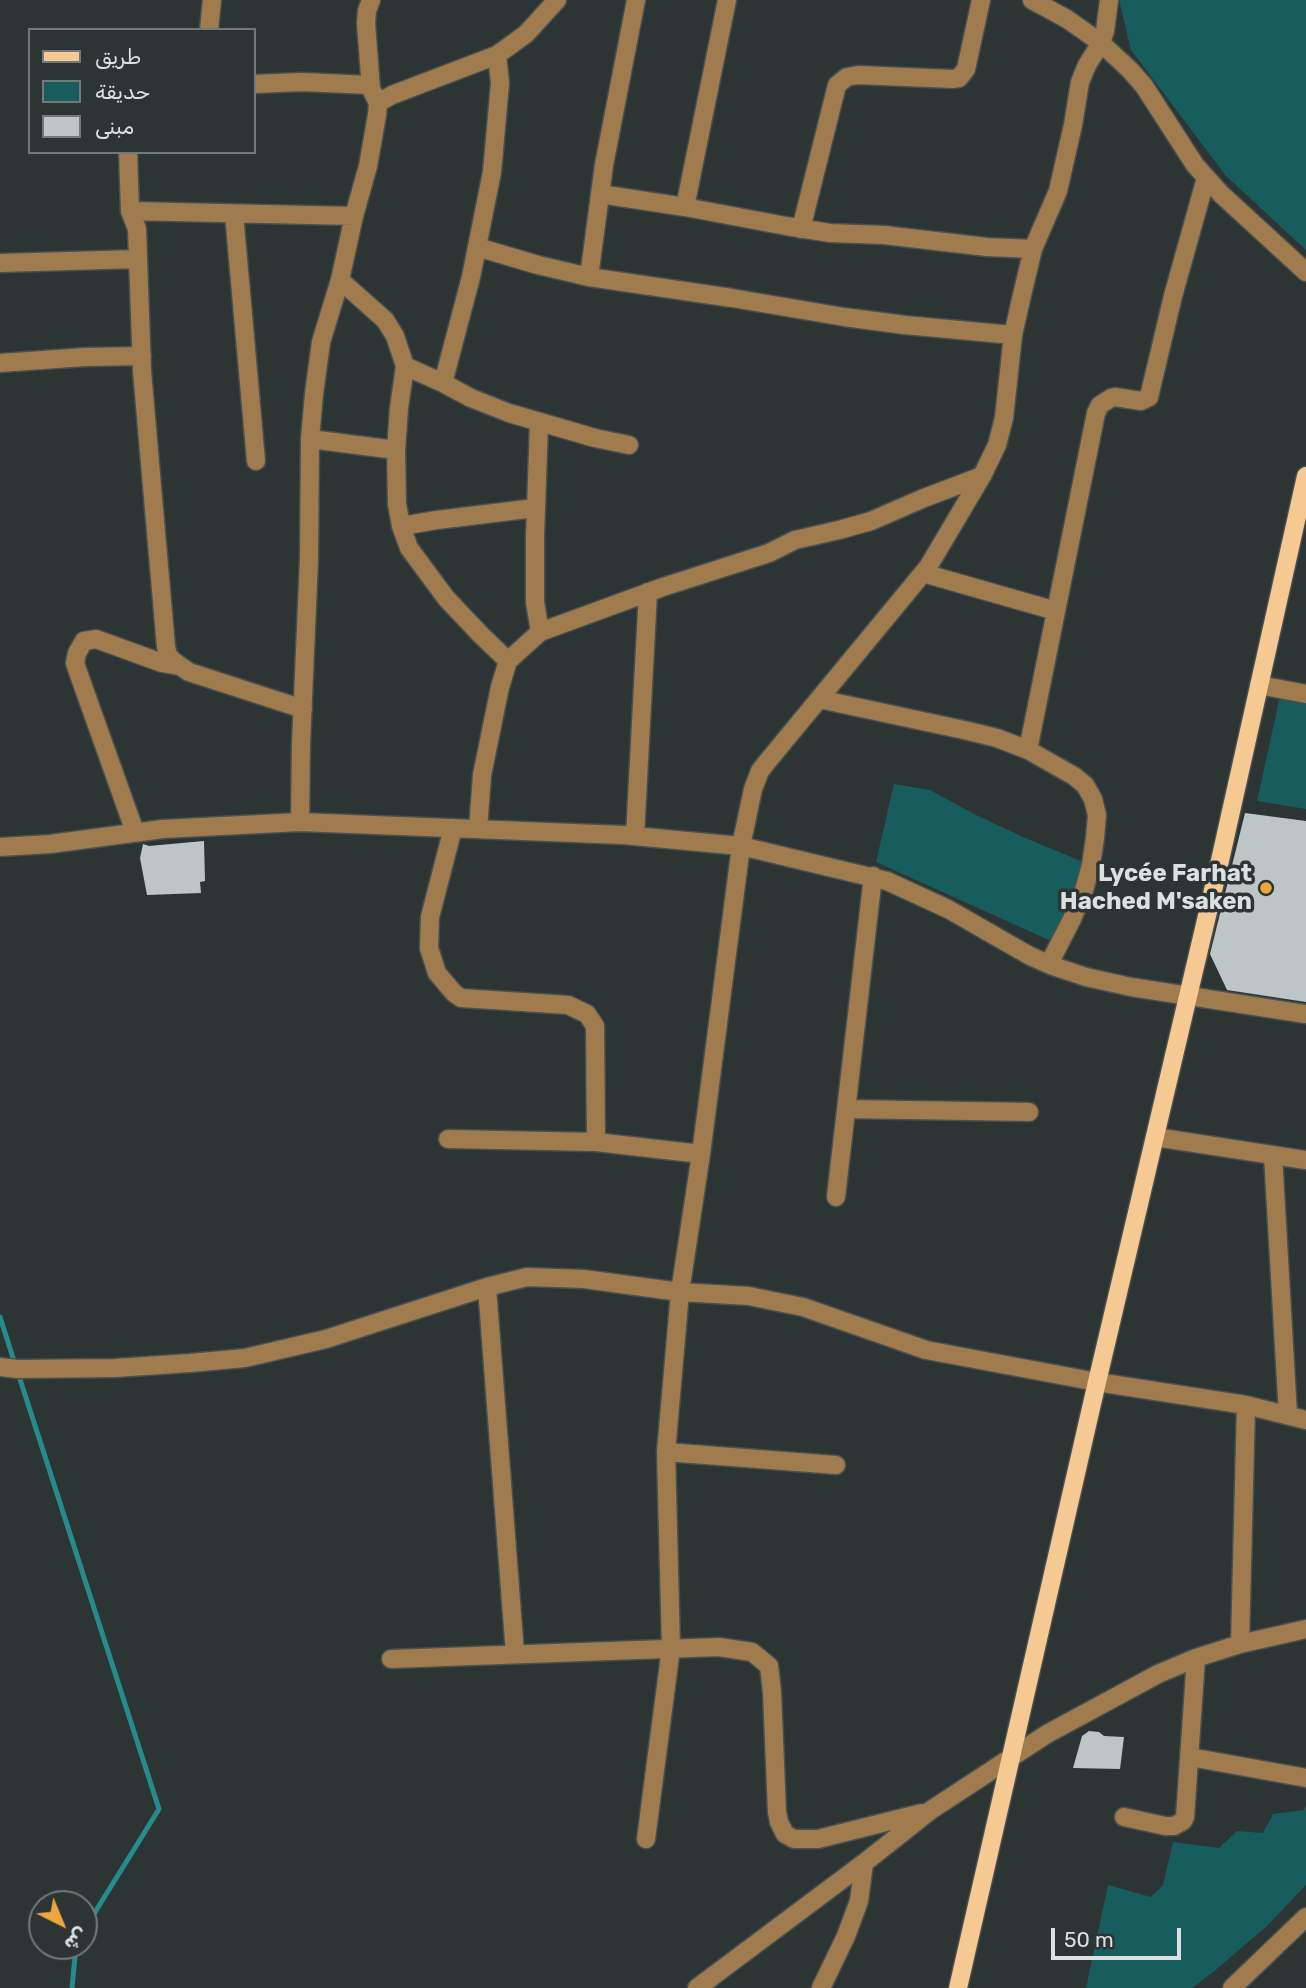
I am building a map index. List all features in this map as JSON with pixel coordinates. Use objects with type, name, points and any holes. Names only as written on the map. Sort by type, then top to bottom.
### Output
[{"type":"main road","points":[[958,1988],[1259,685],[1302,510],[1306,477]]},
{"type":"street","points":[[209,28],[212,0]]},
{"type":"street","points":[[300,822],[313,394],[321,342],[340,280],[368,166],[378,103],[370,85],[365,18],[371,0]]},
{"type":"street","points":[[378,103],[392,95],[497,55],[526,34],[557,0]]},
{"type":"street","points":[[589,278],[611,125],[636,0]]},
{"type":"street","points":[[685,206],[727,0]]},
{"type":"street","points":[[801,229],[837,85],[848,77],[858,75],[959,78],[967,69],[981,0]]},
{"type":"street","points":[[1032,0],[1067,19],[1101,43],[1130,70],[1144,86],[1206,178],[1306,272]]},
{"type":"street","points":[[646,1839],[671,1648],[666,1452],[680,1292],[701,1154],[741,846],[753,789],[760,771],[923,573],[998,445],[1013,335],[1033,249],[1058,191],[1080,82],[1101,43],[1109,0]]},
{"type":"street","points":[[443,383],[471,277],[492,172],[500,83],[497,55]]},
{"type":"street","points":[[256,83],[370,85]]},
{"type":"street","points":[[128,154],[130,211],[137,229],[142,356],[166,647],[169,655],[189,673],[303,709]]},
{"type":"street","points":[[1028,750],[1096,413],[1101,405],[1111,398],[1141,401],[1149,397],[1173,296],[1206,178]]},
{"type":"street","points":[[600,194],[685,206],[801,229],[1033,249]]},
{"type":"street","points":[[130,211],[354,216]]},
{"type":"street","points":[[234,214],[256,461]]},
{"type":"street","points":[[477,247],[589,278],[856,319],[1013,335]]},
{"type":"street","points":[[0,262],[138,259]]},
{"type":"street","points":[[340,280],[385,320],[405,366],[396,450],[397,504],[409,548],[446,598],[508,661]]},
{"type":"street","points":[[0,363],[142,356]]},
{"type":"street","points":[[405,366],[494,408],[539,423],[629,445]]},
{"type":"street","points":[[539,423],[535,602],[540,632]]},
{"type":"street","points":[[310,439],[396,450]]},
{"type":"street","points":[[478,830],[482,775],[508,661],[540,632],[648,592],[769,553],[795,540],[871,520],[982,476]]},
{"type":"street","points":[[401,526],[536,508]]},
{"type":"street","points":[[923,573],[1056,611]]},
{"type":"street","points":[[635,836],[648,592]]},
{"type":"street","points":[[135,832],[78,673],[75,663],[77,653],[84,641],[96,639],[162,663],[179,666]]},
{"type":"street","points":[[1259,685],[1306,694]]},
{"type":"street","points":[[819,699],[997,738],[1028,750],[1074,776],[1084,785],[1093,799],[1097,815],[1095,838],[1084,890],[1049,964]]},
{"type":"street","points":[[0,847],[230,824],[300,822],[635,836],[741,846],[873,876],[931,900],[1000,940],[1049,964],[1086,977],[1131,987],[1306,1014]]},
{"type":"street","points":[[453,828],[430,917],[429,948],[437,973],[461,998],[568,1005],[587,1014],[595,1026],[596,1142]]},
{"type":"street","points":[[836,1197],[873,876]]},
{"type":"street","points":[[846,1109],[1030,1112]]},
{"type":"street","points":[[1156,1137],[1306,1160]]},
{"type":"street","points":[[448,1139],[596,1142],[701,1154]]},
{"type":"street","points":[[1273,1156],[1288,1415]]},
{"type":"street","points":[[0,1367],[115,1368],[244,1358],[326,1339],[487,1287],[527,1277],[584,1279],[680,1292],[749,1296],[803,1307],[926,1350],[1097,1382],[1245,1405],[1306,1420]]},
{"type":"street","points":[[487,1287],[515,1654]]},
{"type":"street","points":[[1240,1644],[1245,1405]]},
{"type":"street","points":[[666,1452],[836,1465]]},
{"type":"street","points":[[697,1988],[931,1810],[1047,1734],[1158,1674],[1196,1658],[1240,1644],[1306,1629]]},
{"type":"street","points":[[391,1659],[719,1647],[752,1652],[769,1666],[777,1812],[781,1828],[788,1836],[805,1840],[818,1839],[931,1810]]},
{"type":"street","points":[[1124,1817],[1165,1826],[1174,1826],[1183,1821],[1187,1808],[1196,1658]]},
{"type":"street","points":[[1190,1757],[1306,1778]]},
{"type":"street","points":[[821,1988],[859,1901],[864,1863]]},
{"type":"street","points":[[1232,1988],[1306,1917]]},
{"type":"green space","points":[[1119,0],[1306,0],[1306,250],[1226,176],[1131,50]]},
{"type":"green space","points":[[1280,696],[1306,702],[1306,809],[1257,801]]},
{"type":"green space","points":[[894,784],[930,790],[976,815],[1083,862],[1070,909],[1051,941],[876,862]]},
{"type":"green space","points":[[1306,1805],[1306,1885],[1267,1926],[1212,1973],[1192,1988],[1086,1988],[1108,1885],[1151,1897],[1163,1885],[1173,1842],[1219,1848],[1237,1831],[1263,1833],[1273,1814],[1304,1810]]},
{"type":"building","name":"Lycée Farhat Hached M'saken","points":[[1245,813],[1306,821],[1306,1002],[1227,990],[1210,954]]},
{"type":"building","points":[[204,841],[205,881],[200,882],[201,893],[147,895],[140,858],[143,844],[149,846]]},
{"type":"building","points":[[1089,1731],[1099,1732],[1104,1736],[1124,1737],[1120,1769],[1073,1768],[1082,1736]]},
{"type":"waterway","points":[[0,1317],[15,1364]]},
{"type":"waterway","points":[[18,1373],[159,1809],[98,1907]]},
{"type":"waterway","points":[[72,1988],[75,1960]]},
{"type":"place","name":"Lycée Farhat Hached M'saken","points":[[1266,888]]}]
